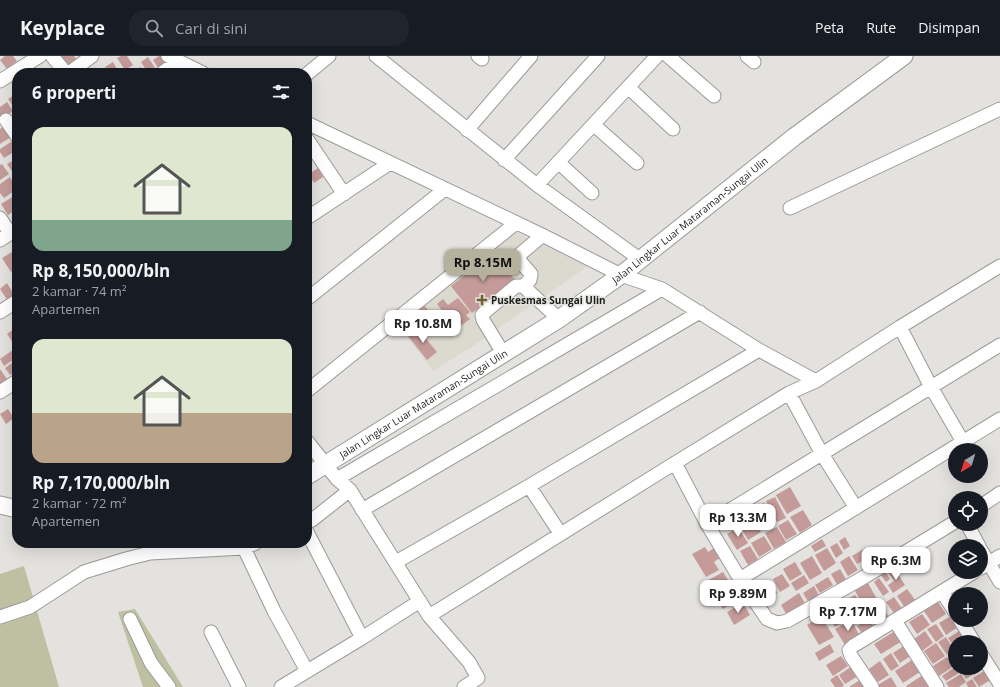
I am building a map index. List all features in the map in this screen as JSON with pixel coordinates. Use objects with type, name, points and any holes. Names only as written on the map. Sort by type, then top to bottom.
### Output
[{"type":"main road","name":"Jalan Lingkar Luar Mataraman-Sungai Ulin","points":[[312,473],[559,319],[641,260],[794,137],[904,56]]},
{"type":"main road","points":[[0,505],[12,508]]},
{"type":"street","points":[[20,68],[40,56]]},
{"type":"street","points":[[52,56],[62,68]]},
{"type":"street","points":[[76,68],[92,56]]},
{"type":"street","points":[[312,70],[329,56]]},
{"type":"street","points":[[376,56],[504,160],[641,260]]},
{"type":"street","points":[[467,130],[531,56]]},
{"type":"street","points":[[504,160],[598,56]]},
{"type":"street","points":[[537,185],[594,125],[656,56]]},
{"type":"street","points":[[668,56],[714,96]]},
{"type":"street","points":[[166,68],[173,59],[192,68]]},
{"type":"street","points":[[0,80],[12,73]]},
{"type":"street","points":[[628,87],[673,129]]},
{"type":"street","points":[[790,208],[1000,109]]},
{"type":"street","points":[[6,120],[12,129]]},
{"type":"street","points":[[312,125],[516,224],[540,234],[621,275],[662,289],[759,350],[816,381]]},
{"type":"street","points":[[594,125],[637,163]]},
{"type":"street","points":[[312,146],[344,194]]},
{"type":"street","points":[[558,162],[592,193]]},
{"type":"street","points":[[312,215],[390,163]]},
{"type":"street","points":[[312,295],[445,190]]},
{"type":"street","points":[[0,218],[9,234]]},
{"type":"street","points":[[312,387],[516,224]]},
{"type":"street","points":[[503,354],[483,320],[482,315],[516,286],[523,286],[530,280],[531,274],[518,259],[518,256],[538,239],[540,234]]},
{"type":"street","points":[[429,616],[675,462],[789,393],[816,381],[900,327],[1000,266]]},
{"type":"street","points":[[523,286],[559,319]]},
{"type":"street","points":[[337,479],[662,289]]},
{"type":"street","points":[[0,312],[12,304]]},
{"type":"street","points":[[362,510],[700,312]]},
{"type":"street","points":[[900,327],[931,387],[963,442]]},
{"type":"street","points":[[707,524],[1000,345]]},
{"type":"street","points":[[396,562],[529,486],[759,350]]},
{"type":"street","points":[[0,392],[12,384]]},
{"type":"street","points":[[789,393],[822,454],[856,508]]},
{"type":"street","points":[[740,579],[1000,419]]},
{"type":"street","points":[[312,447],[337,479],[350,490],[429,616],[469,662],[482,682],[464,687]]},
{"type":"street","points":[[675,462],[707,524],[740,579],[767,619],[777,623],[787,622],[948,526]]},
{"type":"street","points":[[529,486],[560,533]]},
{"type":"street","points":[[312,520],[350,490]]},
{"type":"street","points":[[988,502],[1000,494]]},
{"type":"street","points":[[312,542],[362,638]]},
{"type":"street","points":[[0,617],[30,607],[84,572],[150,553],[212,548]]},
{"type":"street","points":[[251,548],[274,611],[307,671]]},
{"type":"street","points":[[988,564],[1000,556]]},
{"type":"street","points":[[988,569],[1000,582]]},
{"type":"street","points":[[872,687],[851,656],[849,650],[852,646],[963,579]]},
{"type":"street","points":[[942,592],[948,601]]},
{"type":"street","points":[[282,687],[420,601]]},
{"type":"street","points":[[130,619],[151,663],[169,687]]},
{"type":"street","points":[[895,621],[937,687]]},
{"type":"street","points":[[211,632],[239,687]]},
{"type":"street","points":[[988,665],[1000,684]]},
{"type":"shaded area","name":"Puskesmas Sungai Ulin","points":[[515,232],[588,266],[473,346],[433,371],[395,322]]},
{"type":"green space","points":[[24,566],[59,687],[0,687],[0,574]]},
{"type":"green space","points":[[135,609],[183,687],[143,687],[118,612]]},
{"type":"building","points":[[5,56],[13,56],[17,61],[7,69],[0,60]]},
{"type":"building","points":[[74,56],[76,59],[67,66],[61,57]]},
{"type":"building","points":[[127,56],[133,65],[128,68],[124,68],[117,58]]},
{"type":"building","points":[[161,56],[166,65],[158,68],[153,60]]},
{"type":"building","points":[[148,57],[155,68],[145,68],[141,62]]},
{"type":"building","points":[[113,62],[116,68],[106,68]]},
{"type":"building","points":[[12,96],[12,105],[8,99]]},
{"type":"building","points":[[7,102],[12,112],[2,119],[0,117],[0,107]]},
{"type":"building","points":[[4,126],[11,137],[0,144],[0,129]]},
{"type":"building","points":[[12,141],[12,153],[4,158],[0,152],[0,149]]},
{"type":"building","points":[[12,161],[12,171],[7,164]]},
{"type":"building","points":[[2,164],[9,174],[0,180],[0,165]]},
{"type":"building","points":[[318,168],[323,177],[314,183],[312,179],[312,172]]},
{"type":"building","points":[[10,177],[12,180],[12,192],[4,198],[0,193],[0,184]]},
{"type":"building","points":[[12,197],[12,212],[8,215],[1,204]]},
{"type":"building","points":[[12,252],[12,271],[11,272],[2,258]]},
{"type":"building","points":[[493,253],[501,263],[505,260],[510,267],[507,270],[515,280],[497,294],[489,305],[487,302],[472,313],[451,286]]},
{"type":"building","points":[[7,283],[12,291],[12,298],[8,301],[0,289]]},
{"type":"building","points":[[458,298],[470,312],[466,315],[470,319],[462,325],[459,321],[454,326],[437,304],[443,299],[448,305]]},
{"type":"building","points":[[424,305],[433,316],[419,327],[410,316]]},
{"type":"building","points":[[406,317],[412,325],[404,331],[398,324]]},
{"type":"building","points":[[418,329],[437,352],[427,360],[408,336]]},
{"type":"building","points":[[12,330],[12,342],[7,334]]},
{"type":"building","points":[[12,351],[12,360],[4,366],[0,359]]},
{"type":"building","points":[[12,363],[12,374],[10,375],[5,368]]},
{"type":"building","points":[[0,369],[7,379],[0,383]]},
{"type":"building","points":[[8,409],[12,415],[12,420],[6,424],[0,414]]},
{"type":"building","points":[[790,487],[801,506],[787,514],[776,495]]},
{"type":"building","points":[[775,497],[786,518],[777,522],[766,501]]},
{"type":"building","points":[[764,503],[775,523],[762,530],[751,510]]},
{"type":"building","points":[[803,510],[812,525],[800,533],[790,517]]},
{"type":"building","points":[[752,516],[761,532],[748,540],[739,524]]},
{"type":"building","points":[[788,520],[797,534],[786,540],[778,526]]},
{"type":"building","points":[[738,527],[748,543],[737,550],[727,534]]},
{"type":"building","points":[[777,527],[786,542],[774,549],[765,533]]},
{"type":"building","points":[[764,536],[772,549],[759,557],[751,543]]},
{"type":"building","points":[[845,537],[850,546],[844,550],[839,541]]},
{"type":"building","points":[[822,539],[826,546],[815,552],[811,546]]},
{"type":"building","points":[[837,543],[843,553],[836,558],[830,547]]},
{"type":"building","points":[[750,546],[758,559],[748,565],[740,551]]},
{"type":"building","points":[[705,547],[708,552],[714,548],[720,558],[714,562],[719,570],[706,577],[692,554]]},
{"type":"building","points":[[827,548],[836,563],[824,571],[815,555]]},
{"type":"building","points":[[865,548],[870,557],[857,564],[852,556]]},
{"type":"building","points":[[812,556],[822,573],[810,580],[800,563]]},
{"type":"building","points":[[849,556],[858,570],[848,576],[840,562]]},
{"type":"building","points":[[795,562],[802,574],[790,581],[783,569]]},
{"type":"building","points":[[894,568],[905,585],[893,593],[888,585],[894,581],[888,572]]},
{"type":"building","points":[[840,569],[847,581],[838,586],[831,574]]},
{"type":"building","points":[[885,571],[890,579],[886,582],[880,574]]},
{"type":"building","points":[[723,572],[730,583],[714,592],[707,581]]},
{"type":"building","points":[[782,574],[790,586],[780,592],[773,579]]},
{"type":"building","points":[[804,575],[809,583],[796,591],[791,583]]},
{"type":"building","points":[[828,577],[833,585],[820,593],[815,585]]},
{"type":"building","points":[[879,578],[889,592],[883,596],[874,582]]},
{"type":"building","points":[[770,580],[777,593],[769,598],[761,585]]},
{"type":"building","points":[[868,583],[878,601],[865,608],[855,591]]},
{"type":"building","points":[[732,584],[741,598],[723,609],[714,594]]},
{"type":"building","points":[[814,586],[820,597],[809,603],[803,593]]},
{"type":"building","points":[[907,589],[916,601],[905,608],[897,596]]},
{"type":"building","points":[[799,593],[806,605],[788,617],[781,605]]},
{"type":"building","points":[[855,595],[860,602],[847,609],[842,602]]},
{"type":"building","points":[[894,597],[903,610],[895,615],[886,602]]},
{"type":"building","points":[[938,602],[946,614],[932,623],[924,611]]},
{"type":"building","points":[[743,603],[750,615],[734,625],[727,612]]},
{"type":"building","points":[[841,603],[850,618],[835,627],[826,612]]},
{"type":"building","points":[[860,603],[865,610],[852,617],[848,610]]},
{"type":"building","points":[[881,604],[890,619],[876,628],[867,613]]},
{"type":"building","points":[[864,612],[868,618],[857,624],[853,618]]},
{"type":"building","points":[[922,614],[930,625],[917,634],[909,622]]},
{"type":"building","points":[[821,616],[834,637],[819,645],[807,625]]},
{"type":"building","points":[[948,618],[948,627],[958,627],[946,635],[939,623]]},
{"type":"building","points":[[869,619],[874,628],[863,635],[857,626]]},
{"type":"building","points":[[851,620],[860,636],[845,645],[835,629]]},
{"type":"building","points":[[936,624],[944,636],[936,642],[927,629]]},
{"type":"building","points":[[961,630],[964,635],[953,635]]},
{"type":"building","points":[[895,631],[902,641],[881,654],[874,644]]},
{"type":"building","points":[[925,631],[933,643],[922,651],[914,639]]},
{"type":"building","points":[[946,637],[948,640],[948,654],[947,655],[938,642]]},
{"type":"building","points":[[936,643],[945,656],[933,664],[924,651]]},
{"type":"building","points":[[830,644],[834,652],[819,661],[815,653]]},
{"type":"building","points":[[905,645],[912,655],[900,663],[893,653]]},
{"type":"building","points":[[891,653],[899,666],[891,671],[883,659]]},
{"type":"building","points":[[841,656],[848,666],[833,676],[826,665]]},
{"type":"building","points":[[947,657],[948,658],[948,670],[939,676],[933,666]]},
{"type":"building","points":[[912,660],[920,672],[903,683],[895,671]]},
{"type":"building","points":[[880,661],[889,675],[878,682],[869,669]]},
{"type":"building","points":[[852,666],[858,676],[845,684],[839,675]]},
{"type":"building","points":[[948,672],[948,675],[956,675],[946,681],[942,676]]},
{"type":"building","points":[[988,673],[992,679],[979,687],[973,678],[978,675],[988,675]]},
{"type":"building","points":[[837,675],[844,685],[842,687],[835,687],[830,680]]},
{"type":"building","points":[[923,675],[931,687],[906,686]]},
{"type":"building","points":[[959,675],[962,675],[966,682],[959,687],[949,687],[946,683]]},
{"type":"building","points":[[963,675],[972,675],[966,679]]},
{"type":"building","points":[[891,677],[897,687],[876,686]]},
{"type":"building","points":[[972,679],[977,687],[968,687],[966,683]]},
{"type":"building","points":[[860,680],[865,687],[849,687]]},
{"type":"place","name":"Puskesmas Sungai Ulin","points":[[482,300]]}]
